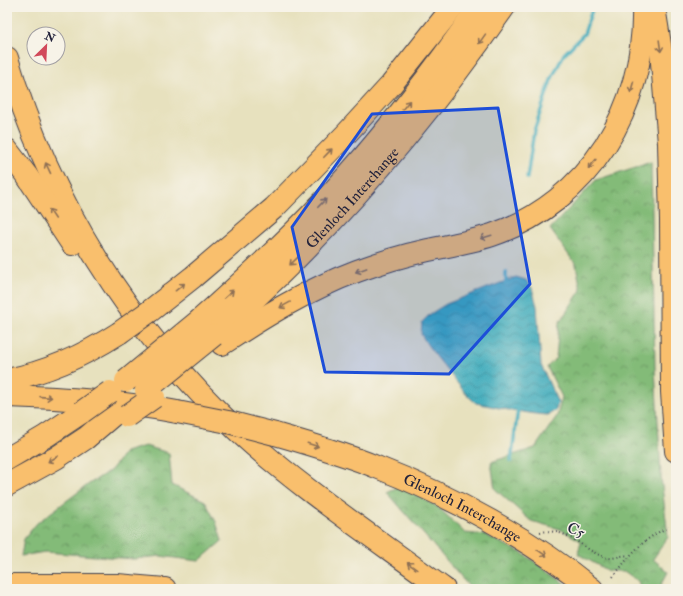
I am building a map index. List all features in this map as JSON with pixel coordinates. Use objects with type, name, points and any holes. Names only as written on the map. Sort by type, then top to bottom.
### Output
[{"type":"highway","points":[[7,380],[60,365],[115,336],[193,277],[274,208],[336,145],[377,100],[453,7]]},
{"type":"highway","name":"Glenloch Interchange","points":[[212,333],[262,264],[347,176],[415,95],[479,7]]},
{"type":"highway","name":"Glenloch Interchange","points":[[7,459],[46,436],[82,412],[138,392],[239,313],[301,254],[362,190],[431,107],[504,7]]},
{"type":"highway","points":[[212,333],[262,318],[323,285],[356,271],[393,259],[474,240],[504,230],[530,217],[563,194],[596,160],[620,122],[632,91],[638,69],[643,7]]},
{"type":"highway","points":[[654,7],[661,58],[669,143],[672,392],[676,451]]},
{"type":"highway","points":[[7,58],[14,82],[38,146],[65,204],[84,240],[120,294],[173,364],[194,388],[241,433],[294,478],[444,589]]},
{"type":"highway","points":[[7,150],[27,176],[118,309],[173,377],[195,400],[234,436],[265,460],[294,478]]},
{"type":"highway","points":[[671,293],[676,257]]},
{"type":"highway","points":[[7,368],[63,355],[115,336]]},
{"type":"highway","points":[[7,485],[56,458],[120,416],[138,392]]},
{"type":"highway","name":"Glenloch Interchange","points":[[7,396],[101,401],[154,408],[228,422],[325,449],[379,468],[482,516],[531,546],[580,579],[592,589]]},
{"type":"highway","points":[[7,585],[110,585],[165,589]]},
{"type":"path","points":[[613,577],[635,549],[657,533],[669,528]]},
{"type":"path","name":"C5","points":[[539,532],[546,531],[564,534],[574,538],[598,554],[610,558],[624,555],[629,556]]},
{"type":"highlighted area","points":[[498,108],[530,284],[449,374],[325,372],[292,227],[372,114]]},
{"type":"green space","points":[[651,162],[655,368],[661,477],[668,537],[653,559],[668,572],[659,589],[641,589],[638,581],[624,571],[608,571],[578,554],[581,541],[560,529],[531,521],[495,489],[491,462],[535,448],[557,416],[562,397],[547,367],[556,358],[559,323],[581,290],[576,265],[550,229],[596,180]]},
{"type":"green space","points":[[145,446],[169,453],[172,485],[205,501],[216,522],[222,541],[199,561],[160,556],[134,559],[45,552],[21,556],[24,539],[37,523],[89,484],[111,470],[125,452]]},
{"type":"green space","points":[[400,486],[438,507],[465,533],[485,535],[522,553],[572,589],[471,589],[387,492]]},
{"type":"water","points":[[516,277],[526,280],[532,288],[537,306],[541,365],[558,403],[556,410],[548,415],[509,410],[476,403],[466,394],[428,346],[421,334],[422,322],[430,314],[446,304]]},
{"type":"waterway","points":[[527,178],[534,131],[551,80],[564,54],[584,34],[593,7]]},
{"type":"waterway","points":[[506,272],[506,285]]},
{"type":"waterway","points":[[511,461],[518,409]]}]
